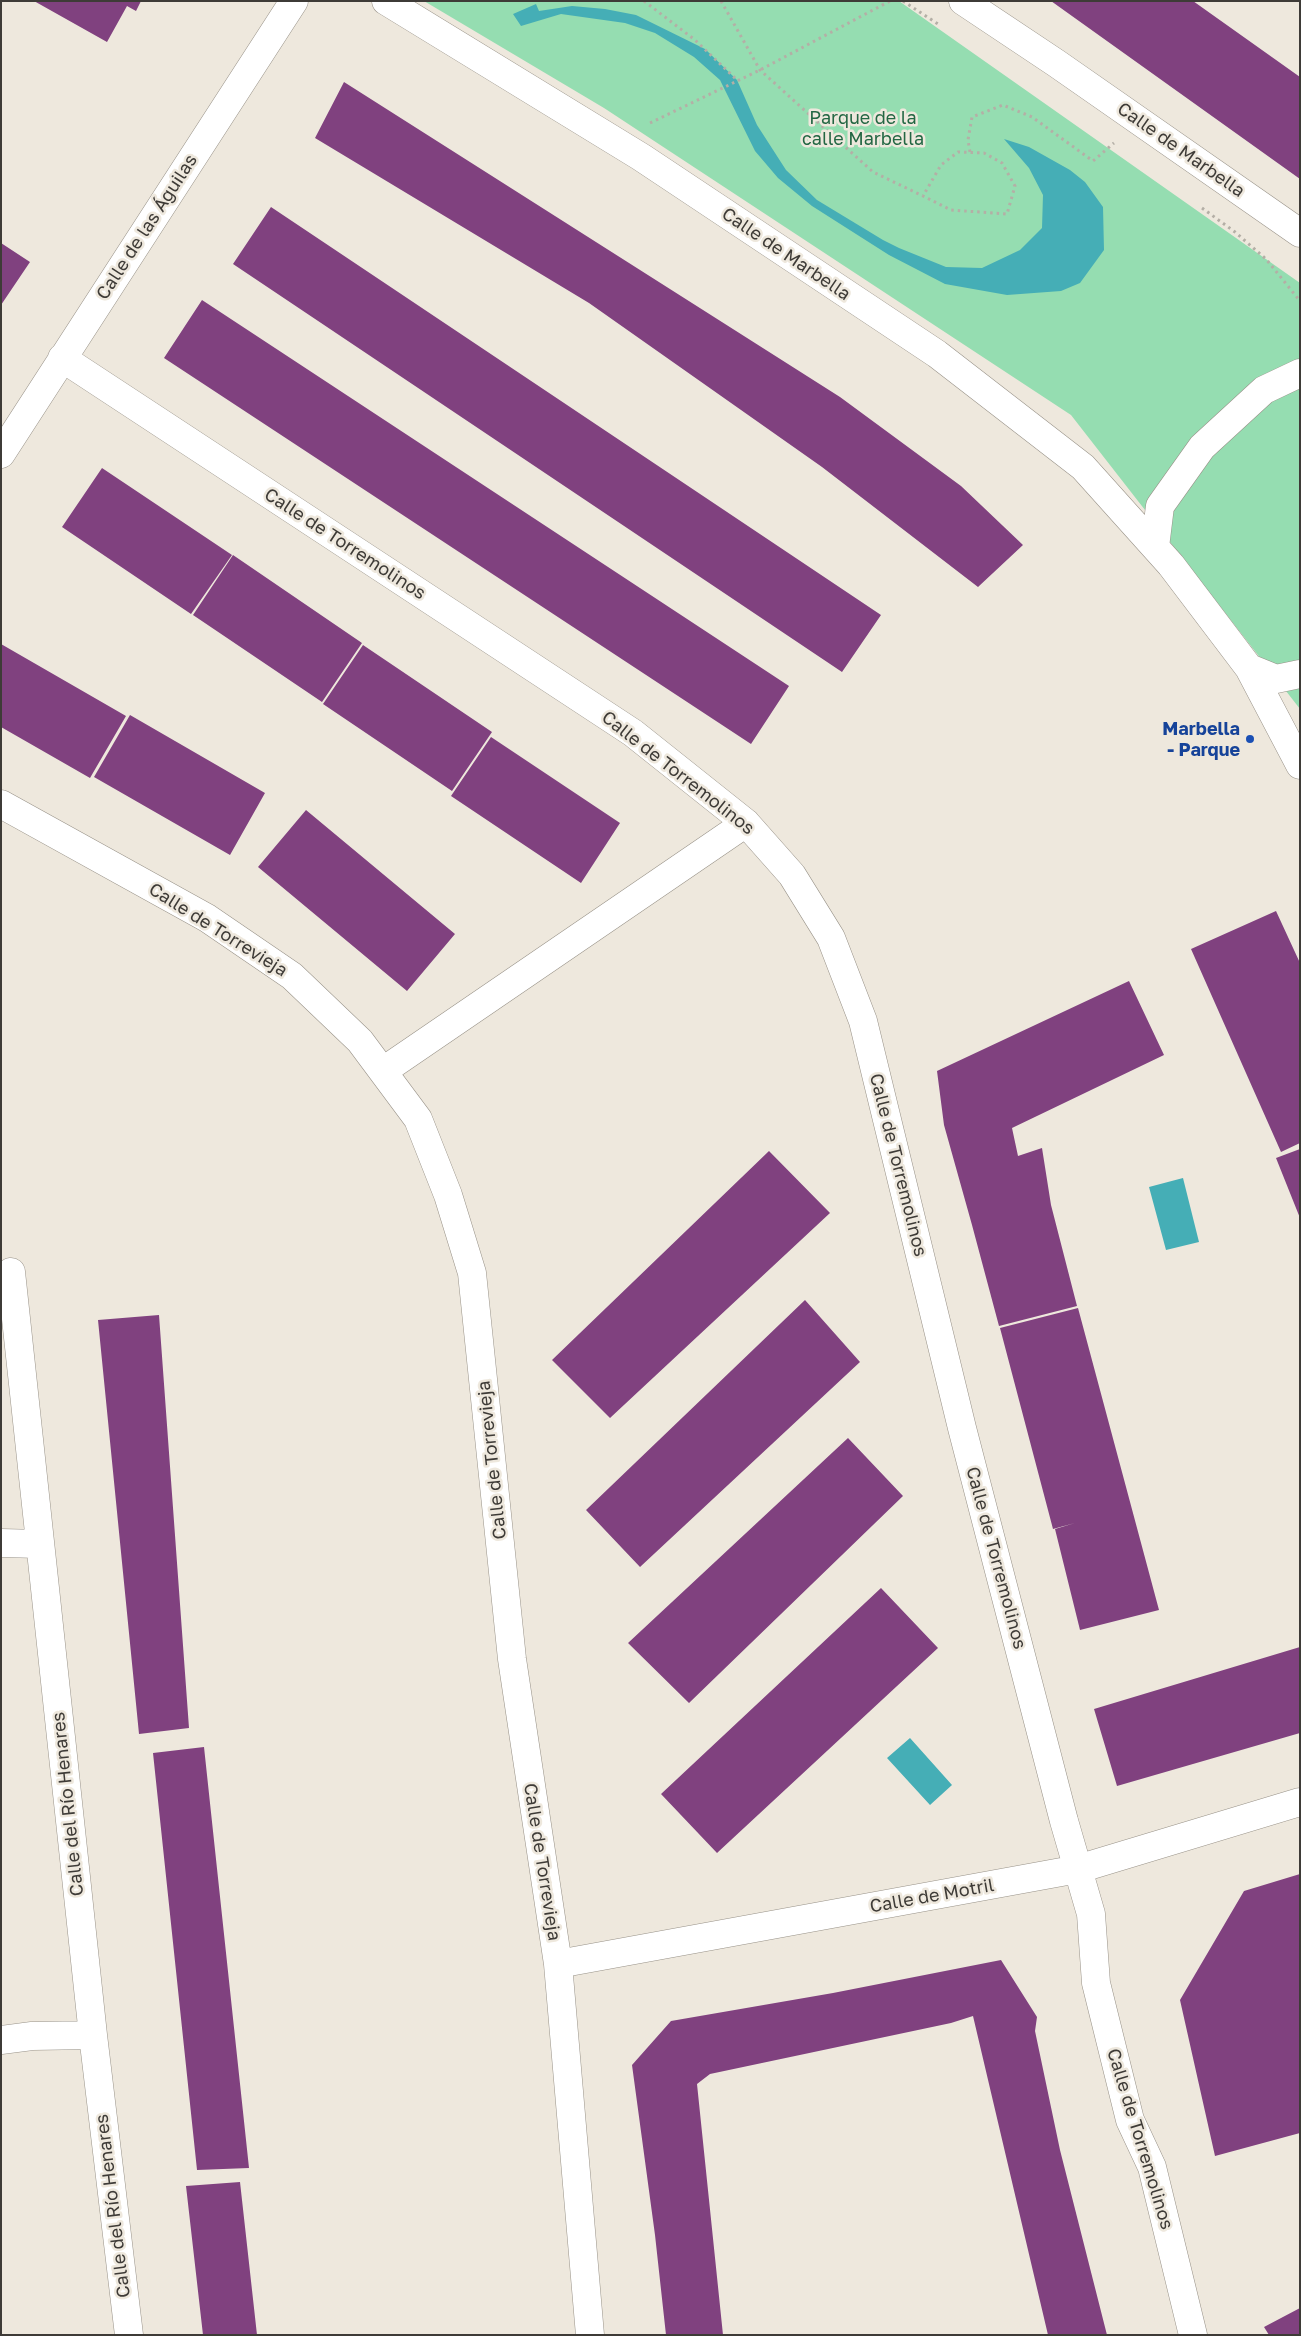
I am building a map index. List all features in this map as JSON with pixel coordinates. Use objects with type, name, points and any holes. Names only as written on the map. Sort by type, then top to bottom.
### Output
[{"type":"street","name":"Calle de las Águilas","points":[[1,454],[294,1]]},
{"type":"street","name":"Calle de Marbella","points":[[386,1],[614,141],[937,354],[1084,467],[1171,565],[1249,668],[1300,765]]},
{"type":"street","name":"Calle de Marbella","points":[[963,1],[1300,233]]},
{"type":"street","name":"Calle de Torremolinos","points":[[62,358],[633,733],[746,823],[792,875],[831,938],[863,1021],[962,1428],[1091,1914],[1096,1983],[1130,2120],[1152,2167],[1193,2335]]},
{"type":"street","points":[[1155,547],[1160,506],[1202,447],[1264,390],[1300,373]]},
{"type":"street","points":[[1249,668],[1276,679],[1300,674]]},
{"type":"street","name":"Calle de Torrevieja","points":[[1,804],[207,918],[292,976],[360,1041],[418,1119],[448,1195],[472,1273],[512,1659],[558,1964],[590,2335]]},
{"type":"street","points":[[383,1071],[746,823]]},
{"type":"street","name":"Calle del Río Henares","points":[[10,1272],[93,2035],[129,2335]]},
{"type":"street","points":[[1,1543],[40,1544]]},
{"type":"street","name":"Calle de Motril","points":[[558,1964],[1078,1869],[1300,1802]]},
{"type":"street","points":[[1,2040],[32,2036],[93,2035]]},
{"type":"path","points":[[644,1],[695,40],[738,80]]},
{"type":"path","points":[[721,1],[760,70],[873,172],[951,210],[1007,214],[1015,186],[1002,163],[984,152],[958,152],[942,165],[923,196]]},
{"type":"path","points":[[614,141],[760,70],[890,1]]},
{"type":"path","points":[[903,1],[946,30]]},
{"type":"path","points":[[970,152],[968,140],[972,116],[1002,105],[1032,117],[1093,162],[1113,145],[1134,118]]},
{"type":"path","points":[[1105,140],[1120,150]]},
{"type":"path","points":[[1197,205],[1235,232],[1266,259],[1300,301]]},
{"type":"green space","name":"Parque de la calle Marbella","points":[[424,1],[899,1],[1300,283],[1300,709],[1071,415],[604,108]]},
{"type":"water","points":[[536,4],[539,11],[572,6],[605,9],[636,15],[705,49],[737,80],[757,125],[786,170],[817,200],[899,248],[946,267],[982,268],[1020,250],[1042,228],[1043,195],[1029,168],[1004,139],[1029,147],[1070,170],[1085,182],[1103,207],[1104,250],[1080,283],[1061,291],[1007,295],[945,284],[889,255],[812,206],[778,178],[755,151],[720,80],[694,57],[655,33],[625,23],[561,14],[521,26],[513,14]]},
{"type":"water","points":[[1183,1178],[1199,1242],[1166,1250],[1149,1187]]},
{"type":"water","points":[[910,1738],[952,1785],[930,1805],[887,1758]]},
{"type":"building","points":[[34,1],[141,1],[136,11],[127,6],[107,42]]},
{"type":"building","points":[[1051,1],[1193,1],[1300,77],[1300,179]]},
{"type":"building","points":[[344,82],[840,397],[961,486],[1023,545],[978,587],[822,467],[589,303],[315,138]]},
{"type":"building","points":[[271,207],[881,615],[842,672],[233,264]]},
{"type":"building","points":[[1,243],[30,262],[1,305]]},
{"type":"building","points":[[202,300],[789,686],[751,744],[164,358]]},
{"type":"building","points":[[102,468],[232,555],[191,614],[62,527]]},
{"type":"building","points":[[233,555],[362,643],[322,702],[193,615]]},
{"type":"building","points":[[1,644],[126,716],[90,778],[1,727]]},
{"type":"building","points":[[363,645],[492,732],[452,791],[323,704]]},
{"type":"building","points":[[130,715],[265,793],[230,855],[94,777]]},
{"type":"building","points":[[491,737],[620,823],[581,883],[451,796]]},
{"type":"building","points":[[306,810],[455,934],[407,991],[258,867]]},
{"type":"building","points":[[1276,911],[1300,963],[1300,1143],[1281,1152],[1191,949]]},
{"type":"building","points":[[1129,981],[1164,1055],[1012,1128],[1018,1156],[1042,1148],[1051,1205],[1077,1306],[999,1326],[944,1125],[937,1071]]},
{"type":"building","points":[[1300,1149],[1300,1218],[1276,1158]]},
{"type":"building","points":[[769,1151],[830,1213],[610,1418],[552,1360]]},
{"type":"building","points":[[805,1300],[860,1362],[640,1567],[586,1510]]},
{"type":"building","points":[[1078,1308],[1159,1610],[1080,1630],[1055,1529],[1075,1523],[1053,1529],[1000,1328]]},
{"type":"building","points":[[159,1315],[189,1728],[139,1734],[98,1320]]},
{"type":"building","points":[[848,1438],[903,1496],[689,1703],[628,1643]]},
{"type":"building","points":[[881,1588],[938,1648],[717,1853],[661,1794]]},
{"type":"building","points":[[1300,1647],[1300,1733],[1117,1786],[1094,1709]]},
{"type":"building","points":[[204,1747],[249,2168],[197,2170],[153,1753]]},
{"type":"building","points":[[1300,1874],[1300,2133],[1215,2156],[1180,2000],[1244,1891]]},
{"type":"building","points":[[1001,1960],[1037,2017],[1035,2031],[1060,2150],[1107,2335],[1048,2335],[973,2016],[951,2023],[710,2074],[697,2084],[723,2335],[666,2335],[655,2235],[632,2065],[671,2021],[833,1993]]},
{"type":"building","points":[[240,2182],[257,2335],[203,2335],[186,2186]]},
{"type":"building","points":[[1300,2308],[1300,2335],[1269,2335],[1264,2327]]},
{"type":"place","name":"Marbella - Parque","points":[[1250,739]]}]
